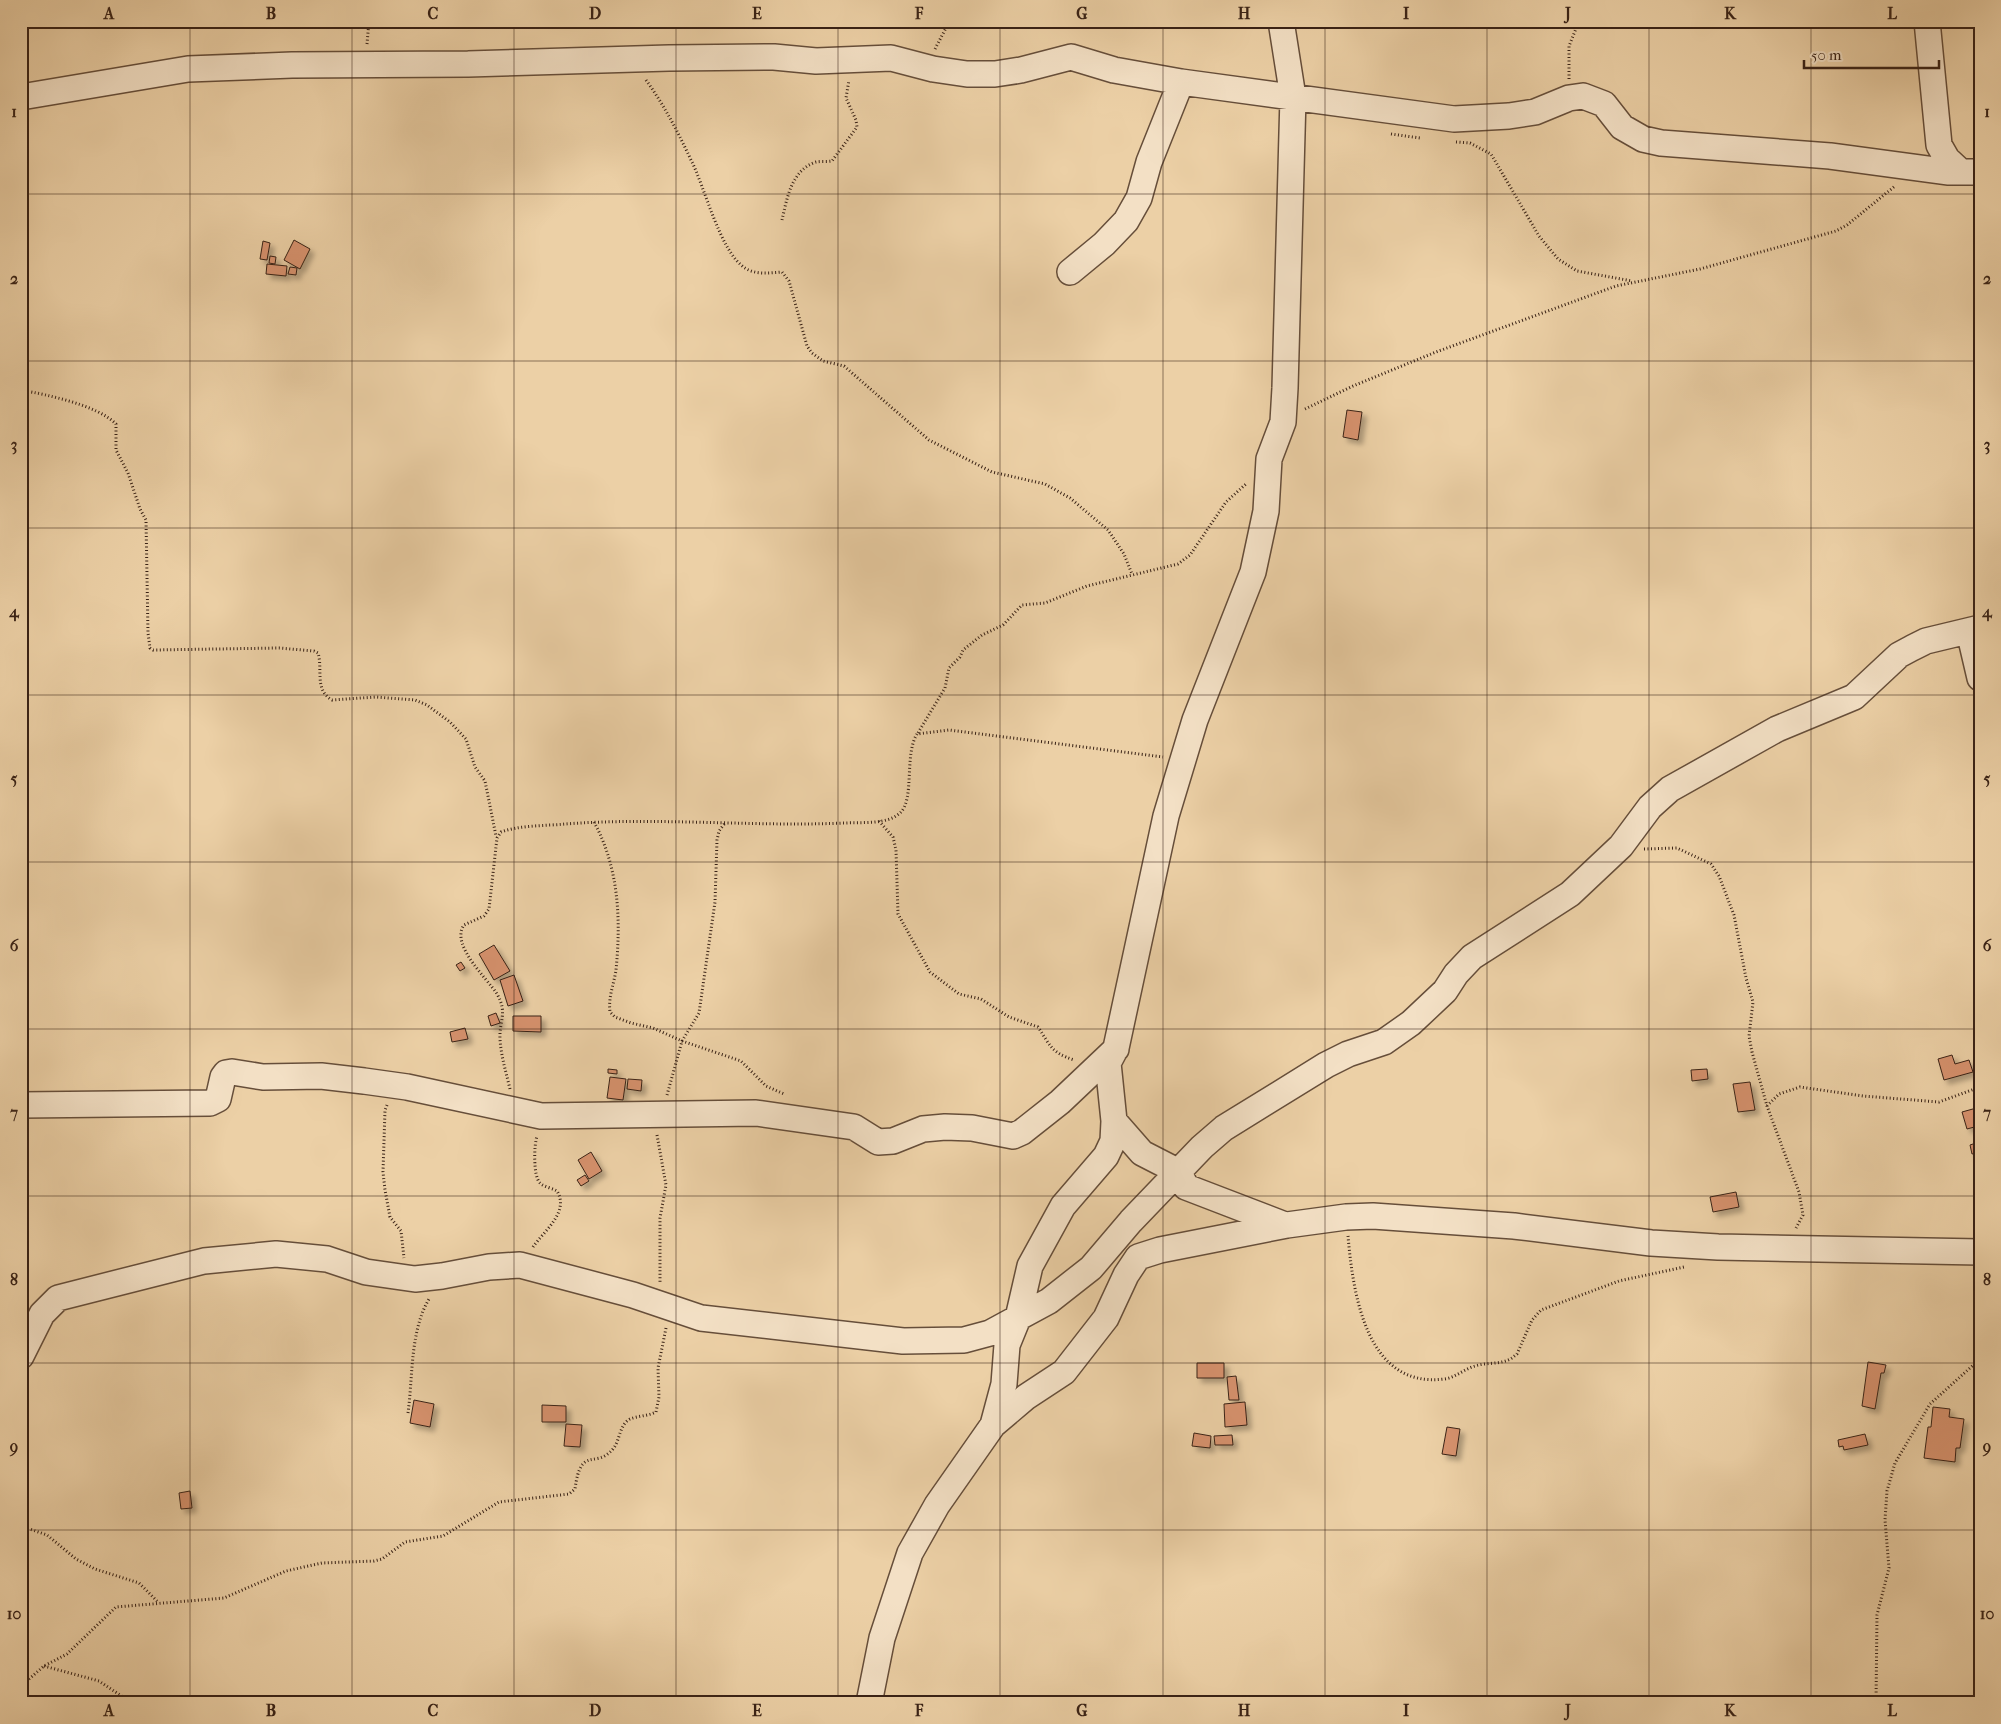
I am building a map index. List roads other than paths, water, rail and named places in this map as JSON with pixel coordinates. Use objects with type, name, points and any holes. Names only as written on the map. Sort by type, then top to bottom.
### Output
[{"type":"street","points":[[993,1425],[1004,1384],[1007,1345],[1018,1318],[1030,1266],[1063,1206],[1106,1156],[1113,1141],[1114,1122],[1108,1055],[1182,760],[1195,720],[1253,572],[1266,511],[1269,459],[1283,422],[1288,329],[1293,97],[1281,21]]},
{"type":"street","points":[[1927,21],[1939,145],[1947,159],[1970,172]]},
{"type":"street","points":[[21,97],[188,69],[292,65],[468,64],[632,59],[774,58],[816,61],[890,58],[926,68],[967,74],[995,74],[1022,70],[1071,57],[1114,70],[1182,82],[1454,119],[1509,116],[1535,112],[1569,98],[1583,96],[1604,104],[1622,127],[1643,139],[1661,143],[1830,156],[1917,169],[1970,172]]},
{"type":"street","points":[[1070,272],[1104,244],[1126,221],[1139,198],[1149,162],[1182,82]]},
{"type":"street","points":[[1917,169],[1930,152],[1937,132]]},
{"type":"street","points":[[21,1356],[42,1314],[58,1298],[204,1261],[276,1254],[300,1255],[327,1260],[366,1272],[416,1279],[489,1267],[520,1265],[625,1292],[701,1318],[903,1341],[964,1340],[990,1333],[1049,1302],[1092,1268],[1131,1221],[1224,1128],[1326,1064],[1348,1054],[1384,1042],[1401,1030],[1445,991],[1456,974],[1472,957],[1496,939],[1570,894],[1621,846],[1660,797],[1698,772],[1777,729],[1854,697],[1899,655],[1926,641],[1974,630],[1980,678]]},
{"type":"street","points":[[21,1105],[210,1103],[218,1099],[223,1077],[226,1073],[232,1072],[263,1077],[321,1076],[395,1086],[541,1116],[664,1112],[756,1112],[854,1127],[878,1142],[893,1141],[923,1129],[945,1127],[972,1128],[1013,1136],[1022,1132],[1060,1102],[1108,1055]]},
{"type":"street","points":[[1114,1122],[1142,1153],[1179,1172],[1186,1187],[1287,1226]]},
{"type":"street","points":[[869,1703],[882,1638],[910,1553],[937,1505],[993,1425],[1026,1397],[1064,1372],[1106,1318],[1126,1275],[1138,1257],[1160,1250],[1346,1216],[1373,1216],[1514,1226],[1650,1243],[1718,1247],[1980,1252]]}]
